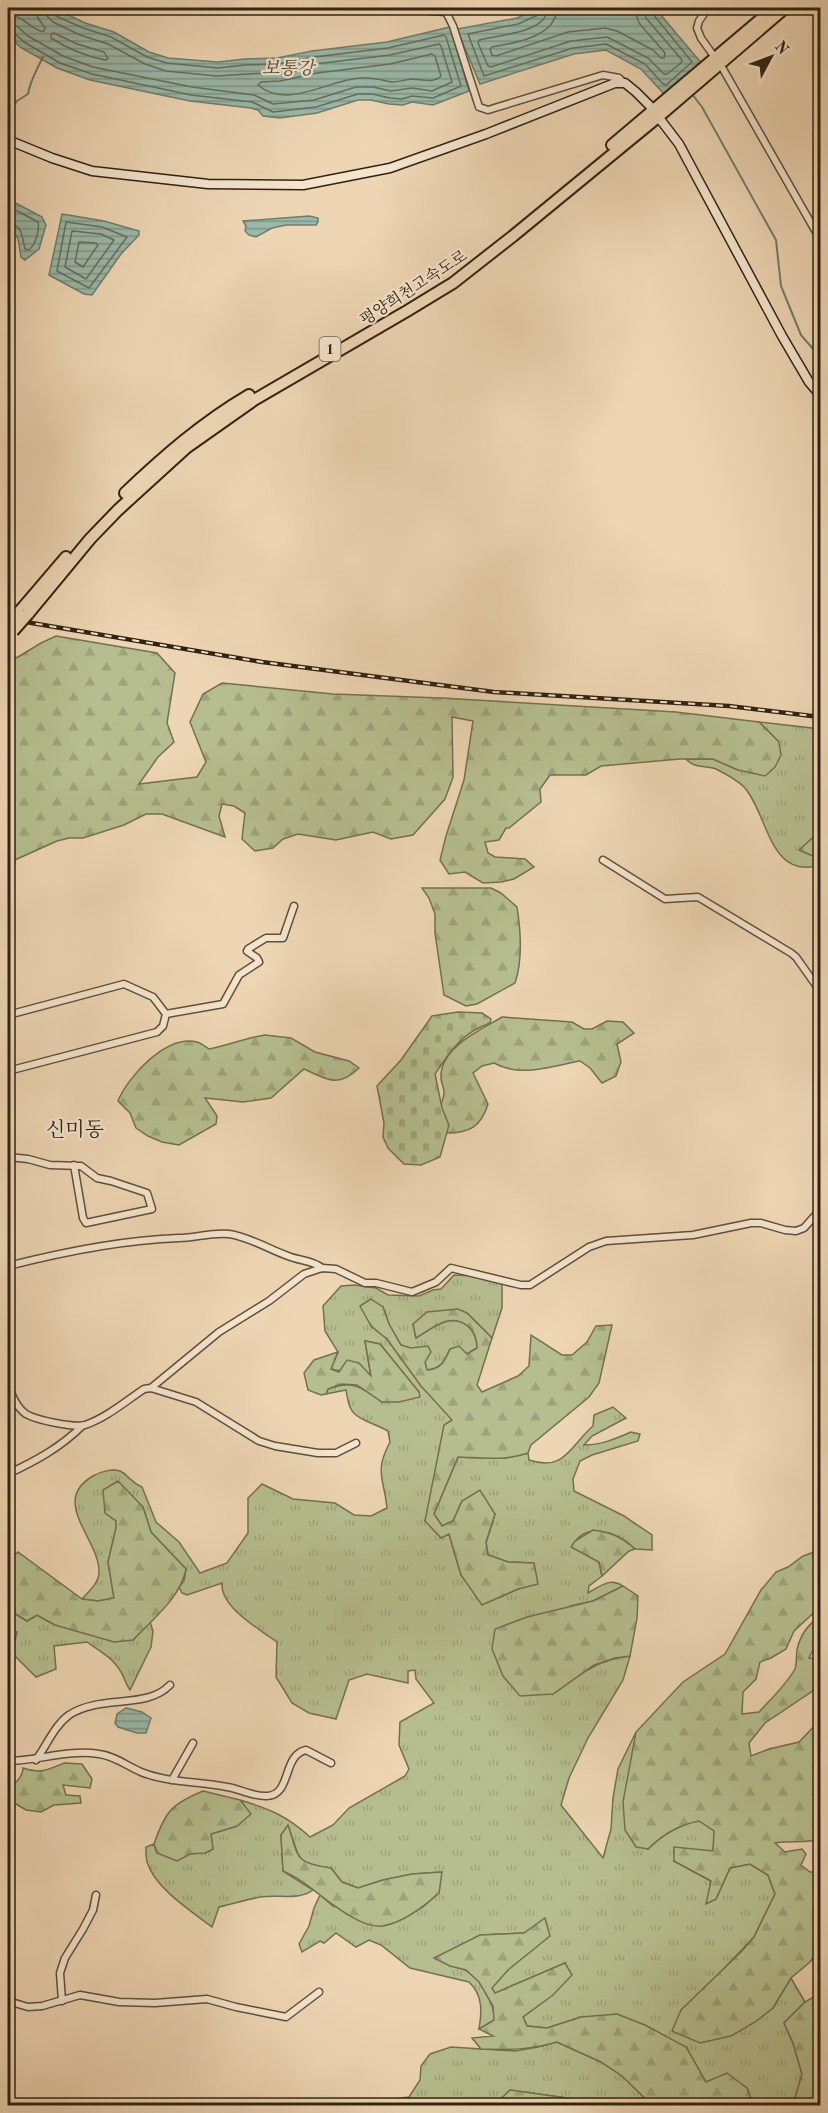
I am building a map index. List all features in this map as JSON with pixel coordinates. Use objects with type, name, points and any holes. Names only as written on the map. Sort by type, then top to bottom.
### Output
[{"type":"highway","name":"평양희천고속도로","points":[[716,63],[774,8]]},
{"type":"highway","name":"평양희천고속도로","points":[[10,632],[23,613],[90,539],[186,448],[254,400],[453,282],[513,236],[716,63],[785,8]]},
{"type":"main road","points":[[8,140],[92,171],[208,184],[303,185],[390,168],[486,134],[615,83],[625,83],[659,111],[680,144],[787,344],[809,382],[820,395]]},
{"type":"street","points":[[419,8],[438,13],[456,8]]},
{"type":"street","points":[[708,8],[697,28],[701,38],[820,239]]},
{"type":"street","points":[[446,12],[453,26],[480,107],[488,110],[603,75],[619,78],[625,83]]},
{"type":"street","points":[[603,860],[665,899],[698,897],[796,957],[820,991]]},
{"type":"street","points":[[166,1014],[223,1004],[239,975],[259,962],[247,951],[248,949],[266,938],[283,938],[294,906]]},
{"type":"street","points":[[8,1015],[124,984],[153,997],[166,1014]]},
{"type":"street","points":[[8,1071],[157,1032],[163,1026],[166,1014]]},
{"type":"street","points":[[8,1157],[50,1165],[74,1165],[84,1167],[97,1178],[147,1193],[152,1209],[86,1223],[82,1218],[74,1165]]},
{"type":"street","points":[[151,1388],[219,1332],[269,1301],[304,1274],[322,1268],[336,1269],[365,1283],[376,1283],[412,1292],[436,1281],[452,1268],[530,1285],[589,1247],[606,1241],[622,1238],[693,1235],[751,1223],[796,1231],[804,1228],[820,1210]]},
{"type":"street","points":[[8,1266],[39,1258],[132,1242],[226,1233],[246,1238],[290,1257],[315,1263],[322,1268]]},
{"type":"street","points":[[8,1383],[16,1404],[27,1414],[82,1426]]},
{"type":"street","points":[[8,1474],[65,1443],[82,1426],[93,1422],[144,1389],[151,1388],[196,1402],[259,1440],[275,1446],[318,1453],[336,1453],[356,1443]]},
{"type":"street","points":[[36,1760],[56,1728],[69,1715],[89,1705],[147,1698],[164,1692],[170,1685]]},
{"type":"street","points":[[172,1780],[193,1743]]},
{"type":"street","points":[[8,1761],[36,1760],[74,1753],[99,1754],[110,1756],[141,1772],[172,1780],[229,1787],[258,1796],[274,1795],[282,1788],[292,1762],[301,1751],[306,1750],[331,1763]]},
{"type":"street","points":[[62,2001],[60,1973],[65,1958],[93,1910],[96,1895]]},
{"type":"street","points":[[8,2001],[28,2007],[42,2006],[80,1995],[119,2002],[155,2003],[207,1999],[286,2017],[319,1992]]},
{"type":"green space","points":[[56,636],[157,653],[175,673],[167,723],[174,742],[158,757],[139,784],[197,777],[206,762],[190,722],[203,694],[222,683],[333,694],[676,712],[759,722],[779,742],[781,755],[775,767],[765,776],[738,770],[713,759],[680,759],[601,766],[586,775],[550,775],[540,789],[541,802],[506,828],[499,840],[485,842],[488,853],[495,857],[525,859],[534,867],[514,879],[501,882],[483,883],[465,872],[449,874],[440,860],[464,780],[473,721],[452,717],[453,777],[445,799],[413,835],[391,839],[373,832],[336,840],[298,834],[283,839],[273,848],[255,851],[242,839],[245,813],[234,806],[222,804],[219,816],[225,837],[162,814],[146,814],[124,825],[83,838],[57,841],[8,863],[8,663]]},
{"type":"green space","points":[[759,722],[820,729],[820,831],[800,850],[820,859],[820,865],[803,867],[790,863],[772,842],[752,798],[744,787],[716,769],[697,766],[686,759],[713,759],[738,770],[779,742]]},
{"type":"green space","points":[[820,831],[820,859],[799,850]]},
{"type":"green space","points":[[422,888],[491,888],[501,893],[517,907],[521,945],[515,983],[477,1004],[466,1006],[444,995],[435,933],[435,914]]},
{"type":"green space","points":[[458,1012],[482,1013],[491,1019],[490,1023],[465,1037],[452,1050],[435,1074],[442,1108],[449,1125],[440,1157],[421,1165],[404,1164],[388,1148],[383,1137],[384,1123],[377,1086],[401,1060],[432,1016]]},
{"type":"green space","points":[[502,1017],[572,1022],[584,1029],[592,1029],[607,1021],[623,1022],[634,1033],[617,1044],[621,1062],[616,1076],[602,1083],[590,1068],[580,1061],[537,1070],[515,1070],[494,1063],[482,1066],[473,1073],[488,1104],[482,1118],[468,1130],[447,1133],[434,1120],[444,1094],[441,1078],[443,1066],[448,1056],[464,1040]]},
{"type":"green space","points":[[265,1035],[291,1038],[315,1052],[349,1061],[359,1068],[338,1080],[326,1079],[304,1069],[271,1098],[243,1102],[205,1098],[217,1116],[216,1124],[179,1145],[162,1142],[136,1128],[130,1113],[118,1101],[139,1069],[173,1044],[185,1041],[197,1042],[209,1049]]},
{"type":"green space","points":[[454,1275],[477,1276],[502,1284],[502,1308],[492,1338],[467,1313],[413,1324],[416,1338],[441,1323],[461,1322],[470,1328],[475,1336],[477,1348],[467,1354],[450,1349],[442,1364],[426,1370],[417,1354],[401,1345],[389,1324],[383,1307],[371,1326],[387,1339],[421,1386],[450,1415],[452,1420],[425,1521],[449,1534],[461,1575],[499,1598],[518,1589],[537,1584],[533,1563],[508,1562],[488,1555],[486,1543],[495,1514],[462,1501],[453,1521],[442,1526],[434,1514],[458,1457],[502,1458],[528,1453],[529,1460],[551,1463],[566,1455],[593,1426],[594,1415],[613,1407],[626,1418],[592,1436],[584,1445],[602,1443],[631,1432],[640,1434],[638,1441],[580,1461],[573,1479],[574,1491],[624,1516],[652,1535],[652,1550],[635,1549],[611,1534],[593,1531],[578,1539],[572,1547],[599,1562],[602,1576],[589,1586],[588,1593],[610,1582],[623,1586],[593,1601],[570,1606],[553,1694],[598,1664],[630,1656],[623,1680],[588,1738],[569,1778],[561,1805],[603,1858],[611,1829],[618,1769],[636,1732],[631,1767],[648,1849],[671,1831],[699,1820],[715,1831],[713,1851],[699,1851],[674,1861],[711,1881],[707,1903],[716,1899],[730,1868],[750,1864],[768,1875],[775,1894],[754,1937],[713,1980],[773,2008],[791,1978],[805,2002],[784,2023],[793,2043],[802,2074],[793,2105],[753,2105],[747,2088],[706,2082],[686,2047],[581,2017],[547,2028],[527,2026],[523,2017],[536,2007],[565,1963],[494,1994],[491,1988],[508,1970],[524,1933],[480,1935],[450,1966],[463,1969],[471,1974],[482,1985],[489,1998],[495,2020],[479,2029],[481,2016],[479,1998],[469,1982],[410,1968],[381,1945],[369,1940],[356,1947],[336,1933],[324,1943],[320,1941],[302,1952],[299,1944],[309,1926],[320,1895],[333,1906],[398,1921],[423,1907],[439,1893],[441,1872],[412,1874],[358,1888],[342,1882],[331,1868],[304,1861],[297,1852],[288,1826],[281,1835],[283,1871],[313,1890],[301,1895],[261,1897],[219,1907],[212,1927],[166,1890],[151,1872],[147,1862],[146,1847],[154,1844],[157,1853],[205,1853],[213,1849],[211,1834],[237,1826],[250,1814],[240,1800],[278,1814],[310,1837],[333,1825],[349,1808],[405,1776],[409,1769],[399,1745],[400,1722],[434,1703],[416,1679],[415,1670],[408,1671],[408,1683],[367,1674],[349,1680],[336,1719],[309,1713],[292,1703],[276,1677],[277,1642],[234,1609],[227,1601],[222,1583],[187,1595],[182,1593],[179,1587],[184,1581],[186,1569],[151,1532],[143,1507],[105,1512],[116,1521],[108,1562],[114,1598],[98,1601],[82,1599],[95,1583],[99,1572],[97,1560],[76,1509],[76,1497],[81,1486],[93,1476],[103,1472],[113,1470],[123,1473],[142,1487],[156,1522],[179,1542],[200,1573],[227,1563],[248,1533],[248,1498],[262,1484],[293,1499],[335,1503],[354,1515],[371,1516],[387,1508],[381,1468],[390,1442],[388,1431],[354,1413],[349,1405],[346,1390],[326,1394],[328,1389],[351,1385],[369,1392],[382,1402],[419,1392],[380,1344],[365,1341],[371,1377],[331,1369],[338,1352],[325,1331],[323,1306],[341,1286],[376,1288],[388,1295],[419,1296],[441,1289]]},
{"type":"green space","points":[[371,1299],[383,1307],[389,1324],[401,1345],[411,1348],[428,1346],[431,1352],[425,1362],[427,1370],[442,1364],[450,1349],[459,1346],[467,1354],[477,1348],[476,1339],[472,1330],[461,1322],[441,1323],[416,1338],[413,1324],[427,1312],[458,1309],[467,1313],[492,1338],[477,1385],[482,1392],[518,1376],[529,1366],[531,1335],[562,1355],[572,1355],[587,1342],[596,1326],[612,1325],[599,1383],[589,1397],[531,1445],[528,1453],[502,1458],[458,1457],[434,1514],[442,1526],[453,1521],[462,1501],[480,1490],[495,1514],[486,1542],[488,1555],[508,1562],[534,1563],[538,1584],[518,1589],[482,1605],[461,1575],[449,1534],[441,1538],[425,1521],[444,1425],[452,1420],[421,1386],[387,1339],[371,1326],[360,1306]]},
{"type":"green space","points":[[365,1341],[380,1344],[419,1392],[420,1397],[399,1402],[382,1402],[357,1385],[341,1384],[328,1389],[326,1394],[321,1395],[308,1390],[304,1373],[314,1360],[338,1352],[331,1369],[339,1372],[347,1360],[359,1363],[371,1376]]},
{"type":"green space","points":[[118,1481],[143,1507],[151,1532],[186,1569],[178,1589],[165,1608],[133,1640],[114,1642],[55,1625],[37,1615],[27,1621],[8,1609],[8,1562],[18,1552],[82,1599],[98,1601],[114,1598],[108,1562],[116,1521],[105,1513],[103,1490]]},
{"type":"green space","points":[[593,1530],[616,1536],[635,1549],[629,1551],[602,1576],[599,1562],[571,1547],[575,1541]]},
{"type":"green space","points":[[820,1550],[820,1607],[794,1631],[786,1649],[760,1662],[756,1679],[743,1692],[742,1714],[759,1712],[783,1686],[795,1669],[797,1650],[802,1635],[820,1617],[820,1636],[809,1658],[820,1659],[820,1686],[765,1723],[749,1743],[751,1756],[799,1742],[820,1720],[820,1839],[775,1843],[785,1852],[802,1849],[806,1854],[801,1865],[810,1872],[820,1872],[820,1948],[810,1962],[791,1978],[773,2008],[731,2036],[700,2043],[672,2031],[681,2010],[754,1937],[775,1894],[768,1875],[750,1864],[730,1868],[716,1899],[706,1904],[711,1881],[674,1861],[674,1847],[713,1851],[714,1831],[699,1821],[671,1831],[648,1849],[636,1847],[625,1830],[623,1802],[636,1732],[683,1682],[725,1654],[761,1590],[776,1572],[788,1567],[803,1556]]},
{"type":"green space","points":[[623,1586],[638,1596],[637,1618],[630,1656],[594,1665],[553,1694],[520,1696],[503,1676],[492,1649],[495,1629],[527,1617],[593,1601]]},
{"type":"green space","points":[[8,1609],[27,1621],[37,1615],[55,1625],[133,1640],[150,1622],[153,1631],[151,1647],[130,1690],[114,1663],[87,1642],[54,1646],[56,1669],[36,1677],[8,1649],[8,1638],[15,1641],[17,1632],[8,1628]]},
{"type":"green space","points":[[64,1763],[82,1764],[92,1779],[90,1788],[63,1785],[66,1795],[80,1796],[81,1803],[54,1805],[41,1812],[26,1810],[16,1804],[8,1810],[8,1789],[16,1783],[23,1768],[34,1771],[43,1770]]},
{"type":"green space","points":[[203,1791],[240,1800],[251,1814],[237,1826],[211,1834],[213,1849],[205,1853],[190,1854],[177,1861],[157,1853],[154,1844],[171,1810],[183,1800]]},
{"type":"green space","points":[[288,1825],[300,1857],[310,1864],[331,1868],[342,1882],[358,1888],[412,1874],[442,1872],[439,1893],[420,1909],[391,1924],[374,1926],[363,1923],[283,1871],[281,1835]]},
{"type":"green space","points":[[545,1918],[550,1936],[508,1970],[492,1988],[495,1993],[565,1963],[572,1975],[553,1995],[523,2017],[527,2026],[547,2028],[581,2017],[617,2014],[645,2025],[686,2047],[706,2082],[727,2073],[747,2088],[753,2105],[652,2105],[622,2076],[601,2062],[557,2042],[519,2049],[481,2049],[472,2038],[493,2036],[479,2029],[494,2020],[493,2006],[479,1982],[466,1970],[450,1966],[434,1958],[480,1935],[524,1933]]},
{"type":"green space","points":[[820,1993],[820,2105],[793,2105],[802,2074],[793,2043],[784,2023],[805,2002]]},
{"type":"green space","points":[[557,2042],[601,2062],[622,2076],[652,2105],[595,2105],[594,2102],[510,2090],[494,2105],[372,2106],[378,2101],[409,2097],[420,2080],[421,2066],[430,2054],[451,2047],[515,2051]]},
{"type":"green space","points":[[510,2090],[595,2102],[595,2105],[494,2105]]},
{"type":"water","name":"보통강","points":[[8,8],[54,8],[85,23],[114,32],[149,52],[168,58],[218,62],[277,58],[312,51],[387,42],[450,27],[469,91],[433,105],[412,102],[403,105],[358,100],[317,113],[280,118],[263,116],[258,110],[251,108],[190,101],[90,80],[57,68],[20,47],[8,35]]},
{"type":"water","points":[[540,8],[655,8],[702,64],[664,94],[641,69],[606,50],[574,54],[480,84],[457,29],[517,18]]},
{"type":"water","points":[[8,199],[42,217],[46,225],[39,249],[25,260],[21,257],[18,239],[13,230],[8,231]]},
{"type":"water","points":[[62,214],[104,221],[139,231],[139,235],[121,254],[92,295],[84,294],[49,275]]},
{"type":"water","points":[[309,216],[318,218],[316,225],[286,225],[272,228],[256,237],[245,231],[246,226],[243,221]]},
{"type":"water","points":[[126,1708],[142,1712],[151,1718],[146,1733],[137,1733],[118,1727],[115,1723],[117,1714]]},
{"type":"waterway","points":[[8,114],[17,101],[28,94],[43,57]]},
{"type":"waterway","points":[[692,94],[702,107],[776,240],[781,286],[801,335],[820,357]]},
{"type":"railway","points":[[8,619],[262,662],[494,692],[729,706],[820,717]]},
{"type":"district","name":"신미동","points":[[75,1129]]}]
